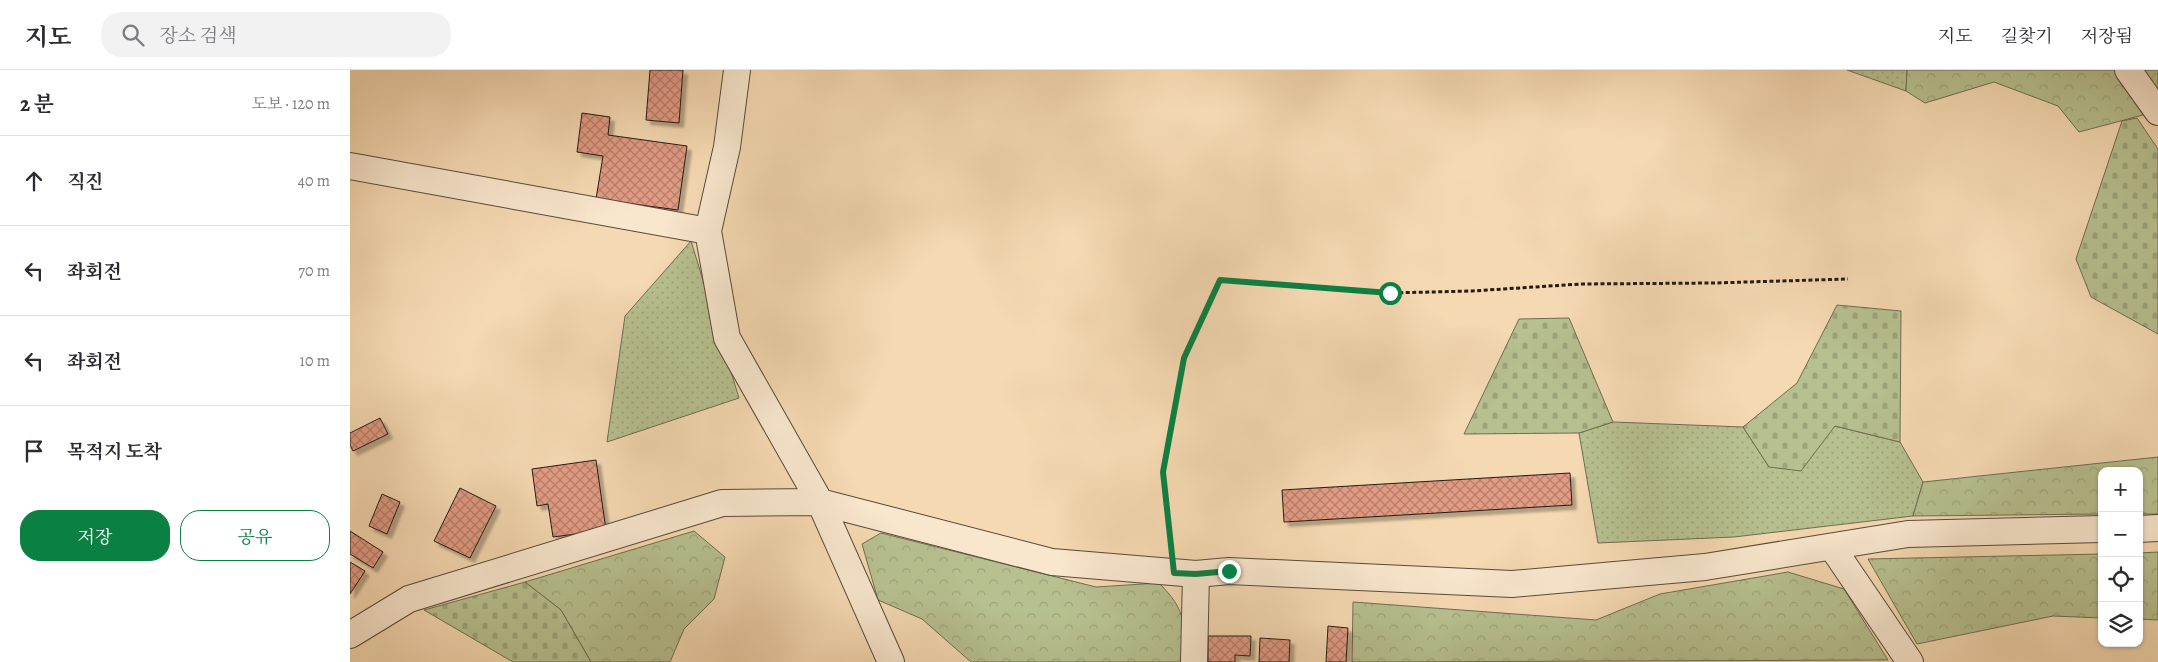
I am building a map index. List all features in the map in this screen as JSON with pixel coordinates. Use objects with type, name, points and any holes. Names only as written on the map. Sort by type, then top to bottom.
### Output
[{"type":"street","points":[[737,70],[727,147],[708,231],[727,338],[820,502],[891,662]]},
{"type":"street","points":[[2128,70],[2158,112]]},
{"type":"street","points":[[350,166],[708,231]]},
{"type":"street","points":[[350,635],[409,599],[722,503],[820,502],[1052,562],[1185,574],[1229,571],[1512,584],[1705,568],[1908,534],[2098,530]]},
{"type":"street","points":[[2143,528],[2158,528]]},
{"type":"street","points":[[1832,547],[1910,662]]},
{"type":"street","points":[[1185,574],[1194,662]]},
{"type":"path","points":[[1185,574],[1163,472],[1184,358],[1220,280],[1390,293],[1472,291],[1581,284],[1848,279]]},
{"type":"green space","points":[[1847,70],[1907,70],[1906,91]]},
{"type":"green space","points":[[1907,70],[2158,70],[2158,111],[2079,132],[2058,106],[1994,82],[1925,103],[1906,91]]},
{"type":"green space","points":[[2137,118],[2158,149],[2158,334],[2091,297],[2076,259],[2122,121]]},
{"type":"green space","points":[[691,241],[739,398],[607,442],[625,316]]},
{"type":"green space","points":[[1837,305],[1901,311],[1900,442],[1835,426],[1801,471],[1769,467],[1743,427],[1797,383]]},
{"type":"green space","points":[[1569,318],[1613,422],[1579,433],[1464,434],[1519,319]]},
{"type":"green space","points":[[1613,422],[1743,427],[1769,467],[1835,426],[1900,442],[1923,482],[1913,516],[1734,537],[1598,543],[1579,433]]},
{"type":"green space","points":[[2158,457],[2158,514],[2143,514],[2143,467],[2098,467],[2098,514],[1913,516],[1923,482]]},
{"type":"green space","points":[[694,531],[725,557],[714,599],[684,629],[670,662],[591,662],[561,610],[525,582]]},
{"type":"green space","points":[[881,533],[1096,587],[1159,583],[1175,602],[1182,619],[1184,628],[1183,662],[971,662],[922,619],[878,600],[862,544]]},
{"type":"green space","points":[[2158,552],[2158,620],[2143,619],[2143,553]]},
{"type":"green space","points":[[2098,554],[2098,618],[2053,616],[1917,644],[1868,559]]},
{"type":"green space","points":[[1788,572],[1844,589],[1888,660],[1352,662],[1353,602],[1596,620],[1660,594]]},
{"type":"green space","points":[[525,582],[561,610],[591,662],[513,662],[424,610]]},
{"type":"building","points":[[650,70],[683,70],[679,123],[646,120]]},
{"type":"building","points":[[582,113],[610,117],[608,135],[687,146],[678,210],[596,199],[603,156],[577,152]]},
{"type":"building","points":[[380,418],[388,434],[353,451],[350,445],[350,433]]},
{"type":"building","points":[[596,460],[606,530],[553,537],[548,504],[537,506],[532,469]]},
{"type":"building","points":[[1570,473],[1572,505],[1284,522],[1282,490]]},
{"type":"building","points":[[460,488],[496,506],[470,558],[434,541]]},
{"type":"building","points":[[382,494],[400,502],[387,534],[369,526]]},
{"type":"building","points":[[350,531],[383,552],[373,568],[350,554]]},
{"type":"building","points":[[350,562],[365,571],[350,594]]},
{"type":"building","points":[[1328,626],[1348,628],[1346,662],[1326,662]]},
{"type":"building","points":[[1208,636],[1251,636],[1250,656],[1235,655],[1235,662],[1208,662]]},
{"type":"building","points":[[1260,638],[1290,640],[1289,662],[1259,662]]},
{"type":"route","points":[[1229,571],[1196,574],[1174,573],[1163,472],[1184,358],[1220,280],[1390,293]]}]
